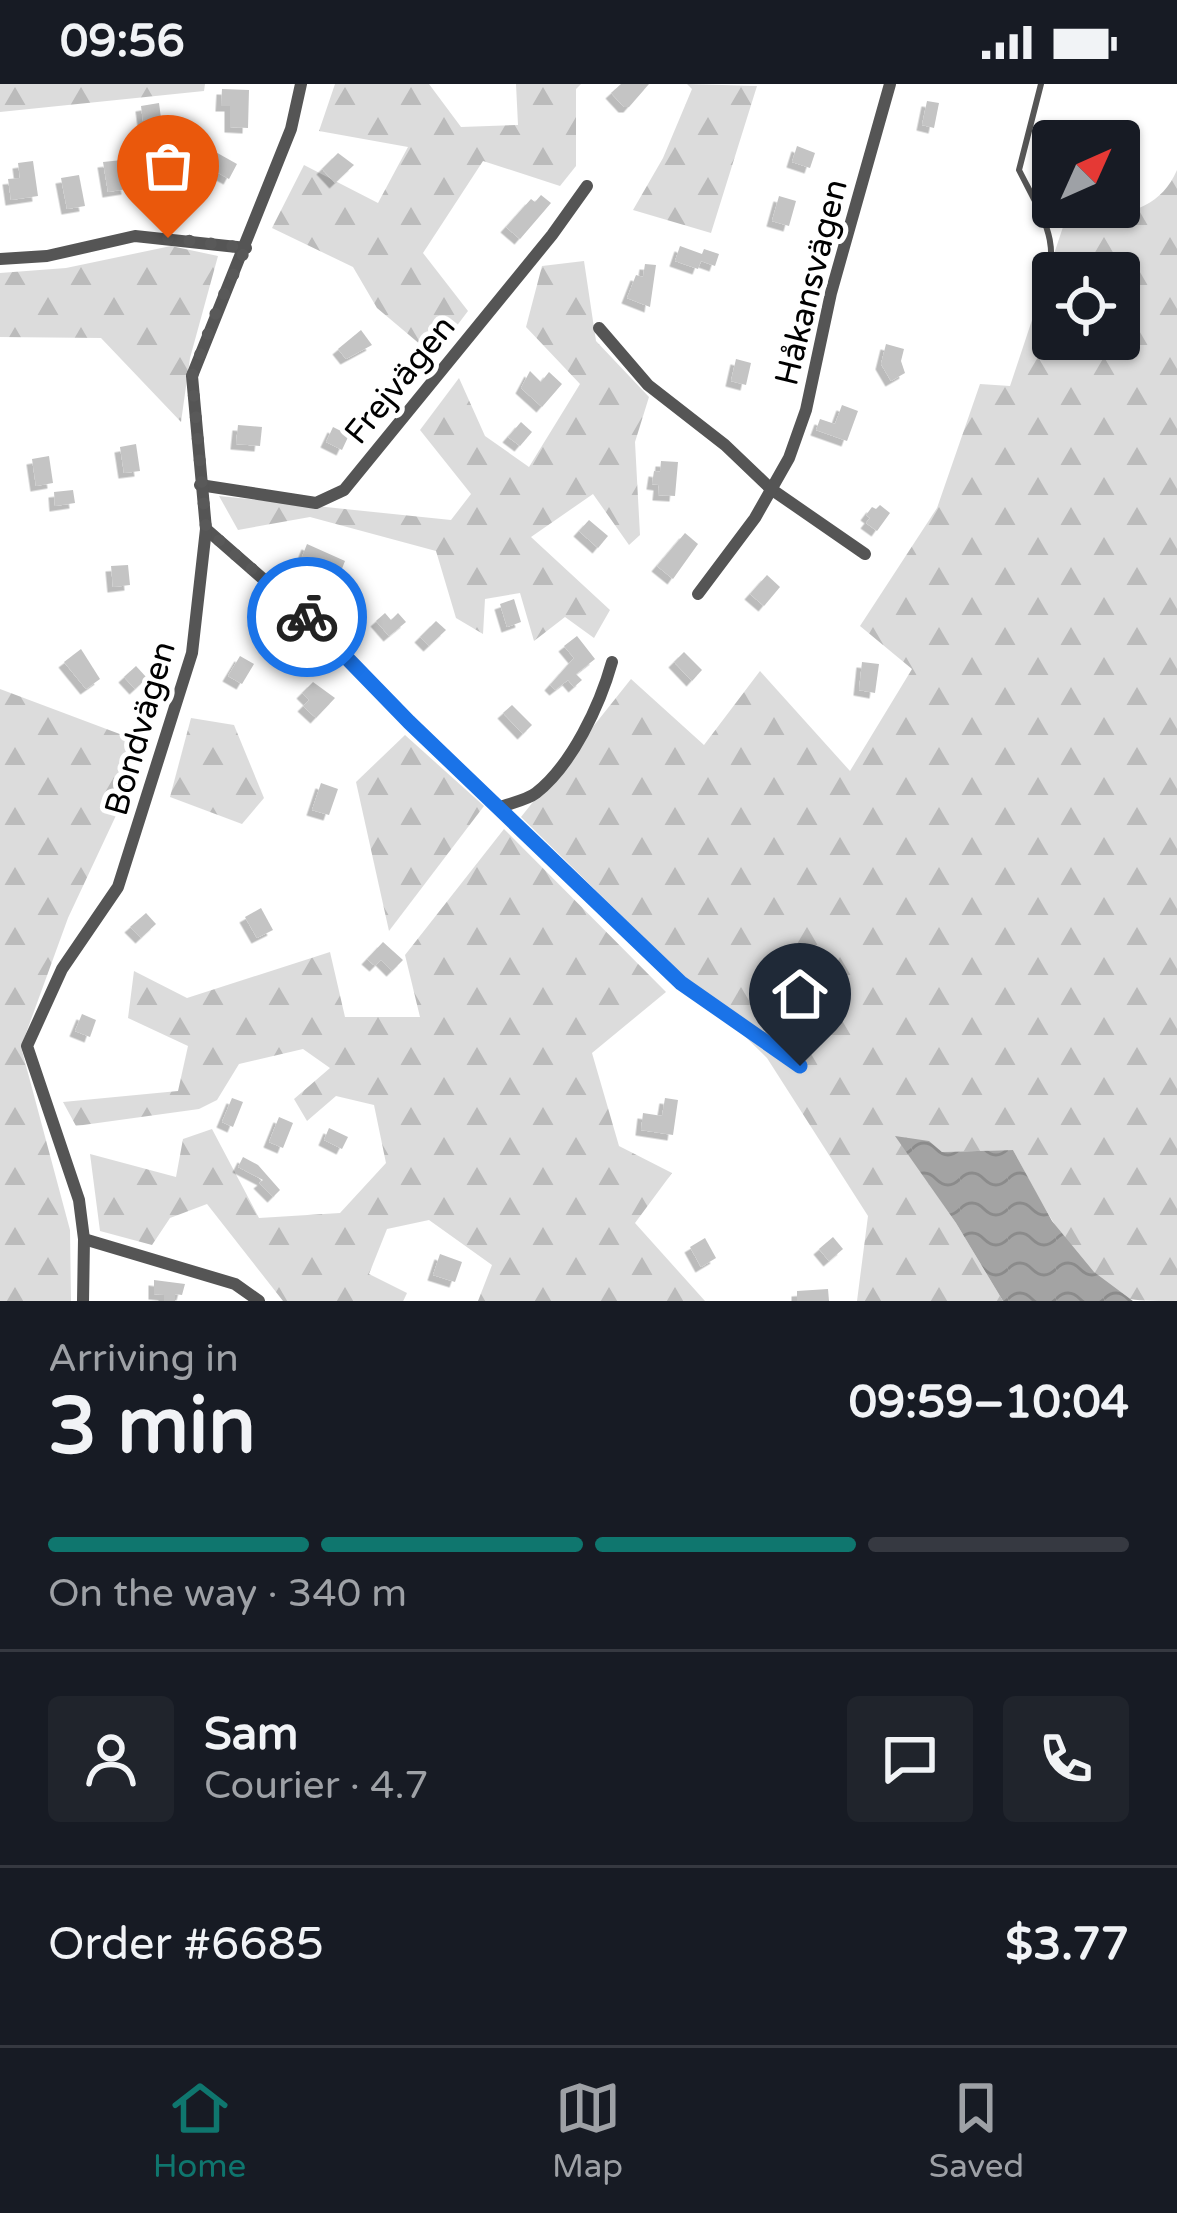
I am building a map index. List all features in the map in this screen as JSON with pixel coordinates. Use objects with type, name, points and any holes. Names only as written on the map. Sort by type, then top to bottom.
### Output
[{"type":"street","name":"Bondvägen","points":[[83,1301],[79,1200],[27,1046],[62,969],[118,887],[192,653],[206,529],[192,376],[291,129],[301,84]]},
{"type":"street","name":"Håkansvägen","points":[[698,594],[755,518],[789,458],[806,410],[831,293],[890,84]]},
{"type":"street","name":"Frejvägen","points":[[200,485],[316,502],[344,490],[587,187]]},
{"type":"street","points":[[0,259],[47,256],[135,236],[246,248]]},
{"type":"street","points":[[599,328],[648,385],[725,445],[771,489],[865,554]]},
{"type":"street","points":[[206,529],[318,627],[409,722],[681,983],[800,1066]]},
{"type":"street","points":[[500,807],[535,794],[569,754],[591,720],[612,662]]},
{"type":"street","points":[[83,1239],[235,1283],[259,1301]]},
{"type":"lane","points":[[1041,84],[1019,170],[1051,232],[1052,252]]},
{"type":"green space","points":[[0,84],[205,84],[204,91],[0,112]]},
{"type":"green space","points":[[335,84],[429,84],[461,127],[518,125],[516,84],[581,84],[576,89],[576,166],[560,186],[483,161],[423,253],[468,311],[434,356],[377,308],[353,267],[272,228],[304,165],[378,203],[408,147],[319,131]]},
{"type":"green space","points":[[687,84],[757,86],[711,233],[633,210],[663,158],[692,89]]},
{"type":"green space","points":[[1177,170],[1177,1301],[1130,1299],[1092,1272],[1061,1234],[1013,1150],[942,1152],[897,1137],[1003,1301],[857,1301],[868,1216],[767,1058],[521,817],[631,679],[704,745],[760,671],[850,771],[912,669],[860,626],[937,508],[980,384],[1010,386],[1032,320],[1032,360],[1140,360],[1140,252],[1055,252],[1063,228],[1140,228],[1140,207],[1158,197]]},
{"type":"green space","points":[[171,246],[218,256],[190,358],[181,422],[101,338],[0,337],[0,273],[66,268]]},
{"type":"green space","points":[[584,261],[596,341],[649,397],[635,442],[640,535],[629,545],[593,494],[531,537],[610,610],[594,638],[565,617],[534,641],[520,593],[485,599],[483,634],[456,618],[436,551],[310,517],[238,530],[219,496],[451,520],[471,494],[420,430],[459,378],[485,436],[529,467],[580,384],[526,327],[542,266]]},
{"type":"green space","points":[[0,689],[149,745],[68,918],[21,1047],[70,1230],[71,1301],[0,1301]]},
{"type":"green space","points":[[191,718],[234,725],[264,798],[242,824],[170,797]]},
{"type":"green space","points":[[405,735],[484,806],[389,931],[356,782]]},
{"type":"green space","points":[[504,829],[666,992],[592,1053],[619,1146],[672,1173],[635,1223],[705,1301],[478,1301],[492,1265],[429,1220],[387,1229],[369,1274],[407,1293],[403,1301],[283,1301],[207,1204],[170,1218],[152,1245],[100,1231],[90,1154],[176,1177],[183,1139],[212,1129],[259,1218],[340,1213],[386,1163],[374,1105],[336,1096],[307,1121],[294,1099],[330,1068],[303,1049],[239,1064],[217,1100],[199,1109],[76,1126],[63,1102],[178,1091],[188,1046],[128,1018],[134,971],[187,998],[330,952],[345,1017],[420,1017],[405,955]]},
{"type":"water","points":[[895,1136],[929,1141],[942,1152],[1013,1150],[1052,1221],[1094,1272],[1133,1301],[1003,1301]]},
{"type":"building","points":[[621,84],[649,84],[624,107],[611,93]]},
{"type":"building","points":[[222,89],[249,90],[248,128],[230,127],[230,106],[221,106]]},
{"type":"building","points":[[927,101],[939,103],[934,128],[922,125]]},
{"type":"building","points":[[159,103],[161,118],[143,121],[141,106]]},
{"type":"building","points":[[797,146],[815,153],[810,168],[792,162]]},
{"type":"building","points":[[212,150],[237,164],[229,179],[204,165]]},
{"type":"building","points":[[179,151],[183,180],[157,184],[153,155]]},
{"type":"building","points":[[338,153],[354,165],[335,183],[322,169]]},
{"type":"building","points":[[122,160],[127,189],[108,192],[103,162]]},
{"type":"building","points":[[33,161],[38,196],[11,200],[8,179],[20,178],[18,163]]},
{"type":"building","points":[[79,175],[85,206],[67,209],[61,178]]},
{"type":"building","points":[[541,195],[551,203],[520,239],[506,227],[531,199],[535,202]]},
{"type":"building","points":[[779,196],[796,201],[789,226],[772,221]]},
{"type":"building","points":[[680,246],[719,254],[715,266],[701,261],[698,269],[675,261]]},
{"type":"building","points":[[645,264],[656,265],[650,307],[627,298],[636,275],[643,277]]},
{"type":"building","points":[[361,330],[372,345],[346,359],[338,349]]},
{"type":"building","points":[[886,344],[904,349],[905,373],[891,381],[881,364]]},
{"type":"building","points":[[736,359],[751,363],[746,385],[731,381]]},
{"type":"building","points":[[530,371],[541,382],[549,372],[562,384],[542,407],[521,388]]},
{"type":"building","points":[[842,405],[858,411],[847,441],[816,430],[820,419],[835,424]]},
{"type":"building","points":[[521,422],[532,432],[520,446],[508,437]]},
{"type":"building","points":[[238,425],[262,427],[260,446],[236,444]]},
{"type":"building","points":[[333,427],[349,435],[342,450],[326,442]]},
{"type":"building","points":[[136,444],[140,471],[124,473],[120,447]]},
{"type":"building","points":[[49,456],[53,483],[36,486],[32,459]]},
{"type":"building","points":[[661,461],[678,462],[675,496],[658,495],[659,485],[652,484]]},
{"type":"building","points":[[73,490],[75,503],[55,506],[54,492]]},
{"type":"building","points":[[880,505],[890,513],[877,531],[866,523],[870,518],[866,515]]},
{"type":"building","points":[[589,520],[608,536],[598,548],[579,531]]},
{"type":"building","points":[[685,533],[698,544],[673,579],[657,566]]},
{"type":"building","points":[[307,544],[345,561],[334,589],[322,584],[324,578],[298,567]]},
{"type":"building","points":[[128,565],[130,585],[113,587],[111,566]]},
{"type":"building","points":[[767,575],[780,587],[764,606],[750,594]]},
{"type":"building","points":[[514,599],[521,622],[507,627],[500,604]]},
{"type":"building","points":[[385,613],[391,620],[398,613],[406,622],[389,636],[376,621]]},
{"type":"building","points":[[436,621],[446,630],[429,646],[420,637]]},
{"type":"building","points":[[577,636],[595,659],[576,674],[582,680],[574,687],[568,680],[555,690],[550,685],[574,658],[564,646]]},
{"type":"building","points":[[81,649],[100,679],[86,689],[64,662]]},
{"type":"building","points":[[684,652],[702,670],[692,681],[674,662]]},
{"type":"building","points":[[240,656],[254,664],[242,684],[228,676]]},
{"type":"building","points":[[862,662],[879,664],[875,693],[859,690]]},
{"type":"building","points":[[136,666],[147,678],[135,689],[124,677]]},
{"type":"building","points":[[313,682],[335,698],[316,718],[303,706],[309,700],[302,693]]},
{"type":"building","points":[[512,705],[532,725],[523,734],[503,713]]},
{"type":"building","points":[[321,783],[338,789],[329,815],[312,810]]},
{"type":"building","points":[[261,908],[273,930],[257,938],[245,917]]},
{"type":"building","points":[[146,913],[156,924],[141,938],[130,927]]},
{"type":"building","points":[[383,942],[403,960],[392,971],[381,960],[375,966],[367,959]]},
{"type":"building","points":[[82,1014],[96,1020],[90,1037],[75,1031]]},
{"type":"building","points":[[232,1098],[243,1102],[233,1127],[222,1122]]},
{"type":"building","points":[[665,1098],[678,1100],[673,1135],[641,1130],[643,1113],[662,1116]]},
{"type":"building","points":[[279,1117],[293,1123],[283,1148],[269,1142]]},
{"type":"building","points":[[329,1128],[348,1137],[342,1149],[324,1140]]},
{"type":"building","points":[[243,1157],[258,1165],[280,1190],[273,1197],[259,1183],[263,1180],[238,1167]]},
{"type":"building","points":[[833,1237],[843,1249],[829,1261],[819,1249]]},
{"type":"building","points":[[705,1238],[716,1258],[701,1267],[690,1247]]},
{"type":"building","points":[[440,1254],[462,1262],[455,1282],[433,1275]]},
{"type":"building","points":[[154,1280],[185,1284],[182,1295],[164,1301],[164,1295],[154,1294]]},
{"type":"building","points":[[828,1289],[829,1301],[797,1301],[797,1291]]},
{"type":"way so far","points":[[168,238],[246,248],[192,376],[206,529],[307,617]]},
{"type":"route","points":[[307,617],[409,722],[681,983],[800,1066]]}]
